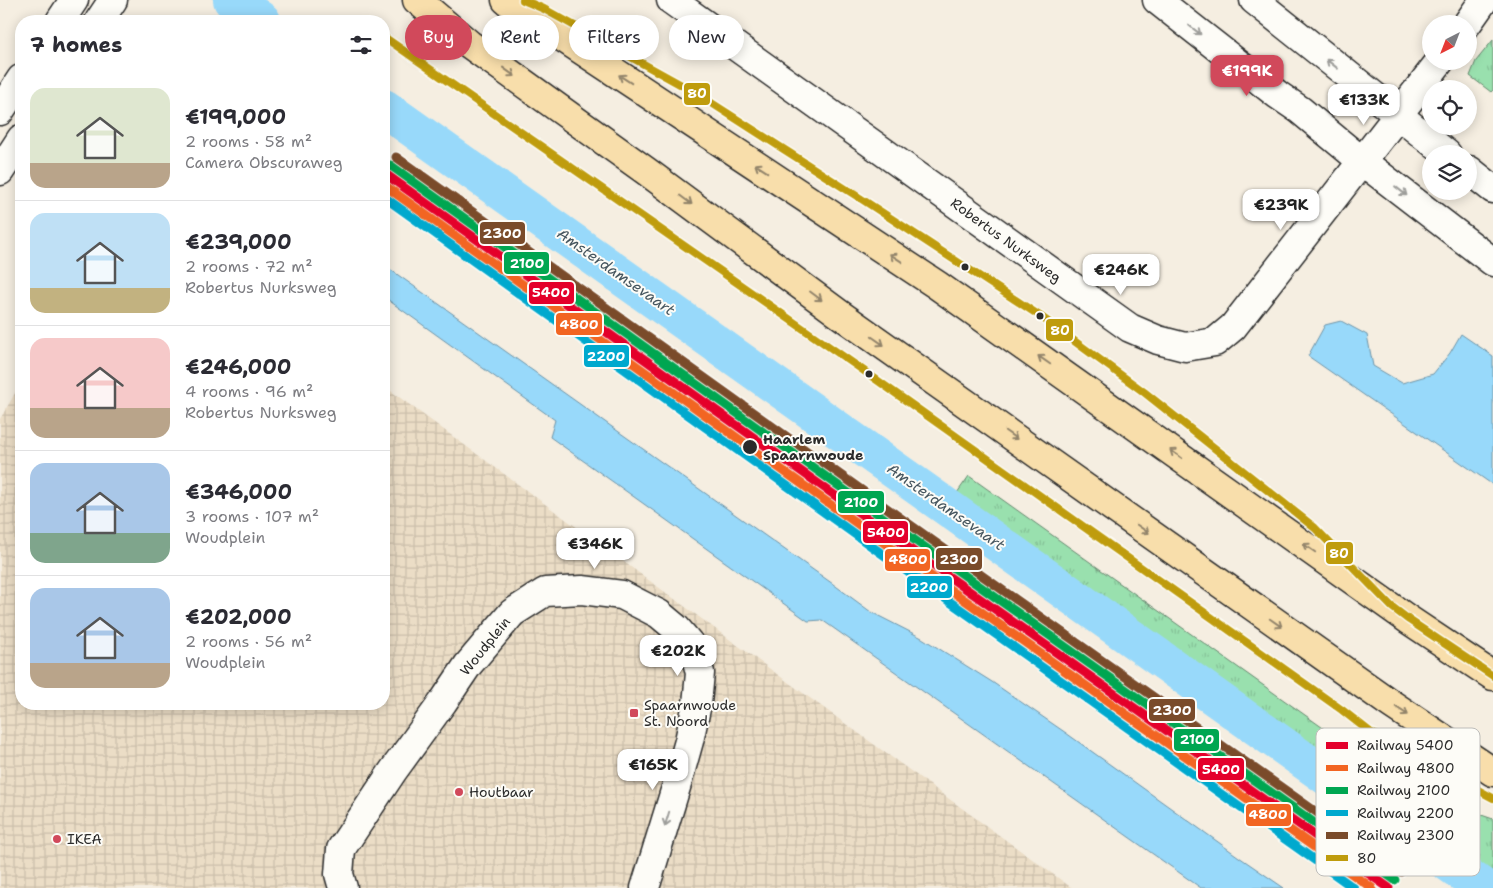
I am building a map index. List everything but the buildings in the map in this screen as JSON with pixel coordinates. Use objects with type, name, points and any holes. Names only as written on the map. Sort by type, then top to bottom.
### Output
[{"type":"main road","points":[[64,15],[74,0]]},
{"type":"main road","points":[[103,15],[113,0]]},
{"type":"main road","points":[[417,0],[469,44],[646,170],[838,313],[1426,728]]},
{"type":"main road","points":[[506,0],[937,285],[1409,620],[1493,676]]},
{"type":"main road","name":"Robertus Nurksweg","points":[[671,0],[1130,328],[1158,340],[1185,347],[1215,342],[1233,327],[1433,70]]},
{"type":"main road","points":[[1157,0],[1493,262]]},
{"type":"main road","points":[[1254,0],[1436,145]]},
{"type":"main road","points":[[1473,15],[1484,0]]},
{"type":"main road","points":[[0,111],[15,88]]},
{"type":"main road","points":[[0,171],[15,148]]},
{"type":"main road","points":[[1477,176],[1493,189]]},
{"type":"main road","name":"Woudplein","points":[[343,888],[339,874],[341,850],[393,771],[468,665],[512,613],[545,592],[582,590],[622,595],[659,614],[677,629],[694,649],[700,673],[697,704],[678,784],[645,888]]},
{"type":"main road","points":[[1480,763],[1493,772]]},
{"type":"shaded area","points":[[390,390],[1072,888],[0,888],[0,419],[15,393],[15,710],[390,710]]},
{"type":"green space","points":[[1493,40],[1493,90],[1491,92],[1470,76],[1472,70],[1478,70],[1478,59]]},
{"type":"green space","points":[[969,476],[1323,728],[1316,728],[1316,755],[952,500]]},
{"type":"green space","points":[[1480,815],[1493,819],[1493,879],[1480,870]]},
{"type":"water","points":[[390,269],[871,612],[922,638],[992,682],[1284,888],[1201,888],[822,620],[808,621],[550,437],[555,420],[390,301]]},
{"type":"water","points":[[1341,321],[1367,335],[1373,366],[1402,383],[1433,374],[1450,353],[1461,334],[1493,356],[1493,485],[1308,356],[1325,325]]},
{"type":"waterway","name":"Amsterdamsevaart","points":[[232,0],[253,15]]},
{"type":"waterway","name":"Amsterdamsevaart","points":[[390,112],[1316,769]]},
{"type":"waterway","name":"Amsterdamsevaart","points":[[1467,876],[1484,888]]},
{"type":"rail line","name":"2300","points":[[396,157],[1316,812]]},
{"type":"rail line","name":"2100","points":[[390,165],[1316,824]]},
{"type":"rail line","name":"5400","points":[[390,177],[1316,836]]},
{"type":"rail line","name":"4800","points":[[390,189],[894,550],[1316,848]]},
{"type":"rail line","name":"2200","points":[[390,201],[888,558],[1316,861]]},
{"type":"rail line","name":"2200","points":[[1337,876],[1354,888]]},
{"type":"rail line","name":"4800","points":[[1355,876],[1372,888]]},
{"type":"rail line","name":"5400","points":[[1372,876],[1389,888]]},
{"type":"rail line","name":"2100","points":[[1389,876],[1395,880]]},
{"type":"transit line","name":"80","points":[[523,0],[544,9],[696,93],[1040,316],[1144,392],[1315,528],[1392,607],[1493,676]]},
{"type":"transit line","name":"80","points":[[390,41],[867,373],[1365,728]]},
{"type":"transit line","name":"80","points":[[1480,791],[1493,798]]},
{"type":"place","name":"Haarlem Spaarnwoude","points":[[750,447]]},
{"type":"place","name":"Spaarnwoude St. Noord","points":[[634,713]]},
{"type":"place","name":"Houtbaar","points":[[459,792]]},
{"type":"place","name":"IKEA","points":[[57,839]]}]
